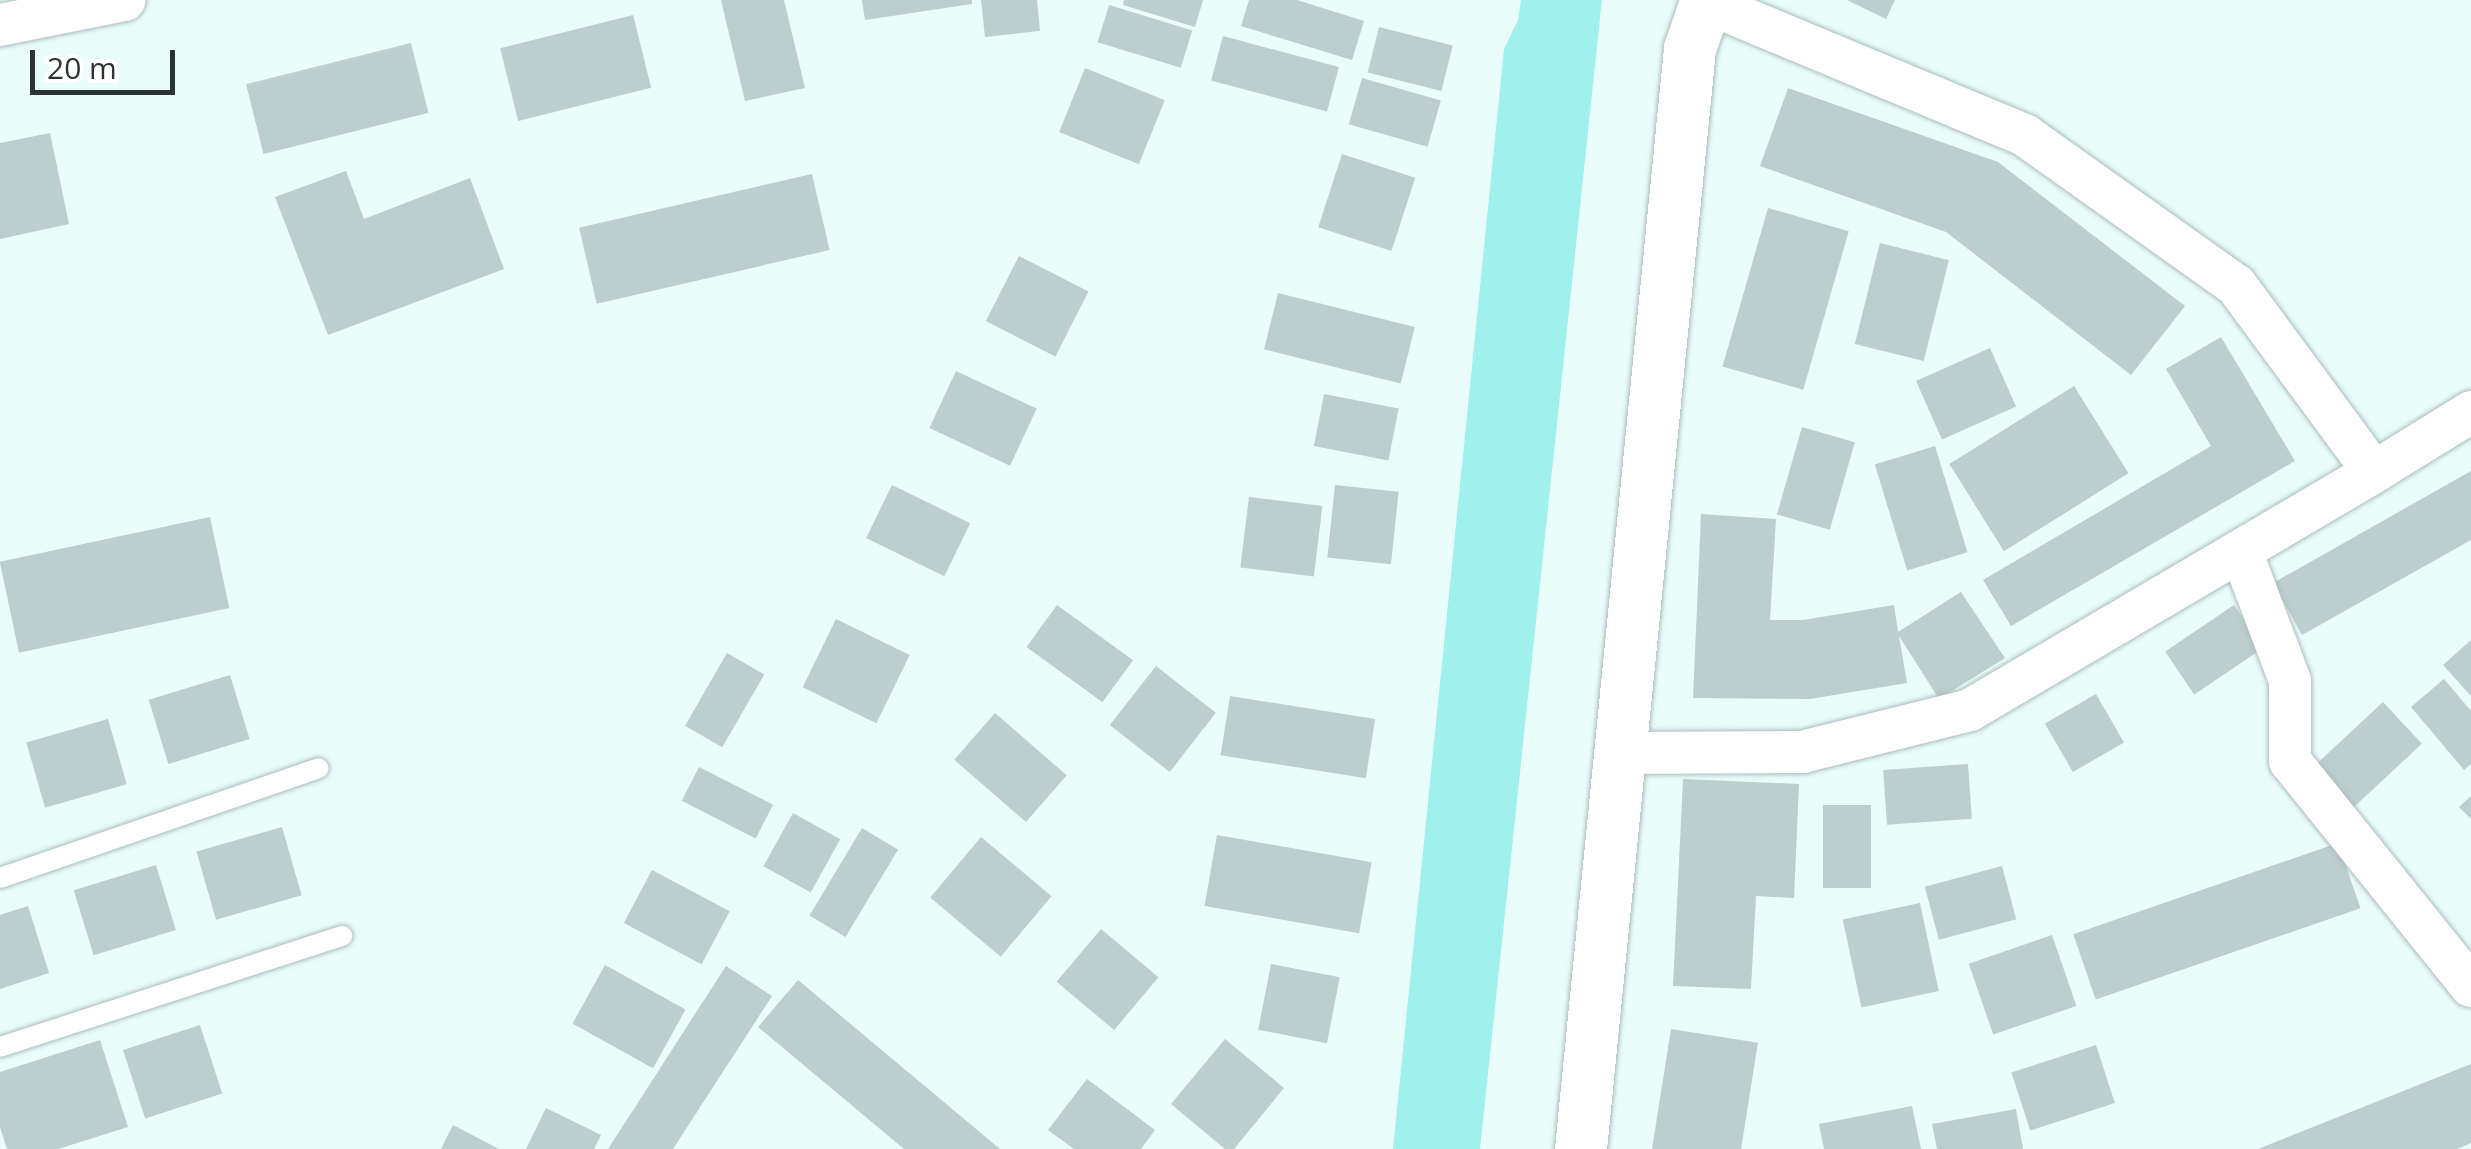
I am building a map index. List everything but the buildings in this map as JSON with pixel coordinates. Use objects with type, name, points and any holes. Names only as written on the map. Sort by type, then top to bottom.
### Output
[{"type":"street","points":[[0,25],[125,0]]},
{"type":"street","points":[[1581,1149],[1690,49],[1705,1],[2026,136],[2236,286],[2374,472]]},
{"type":"street","points":[[1620,753],[1802,752],[1970,710],[2471,412]]},
{"type":"street","points":[[2240,550],[2290,681],[2290,761],[2471,986]]},
{"type":"lane","points":[[0,878],[319,768]]},
{"type":"lane","points":[[0,1047],[342,936]]},
{"type":"water","points":[[1521,0],[1602,0],[1480,1149],[1393,1149],[1504,49],[1518,20]]}]
